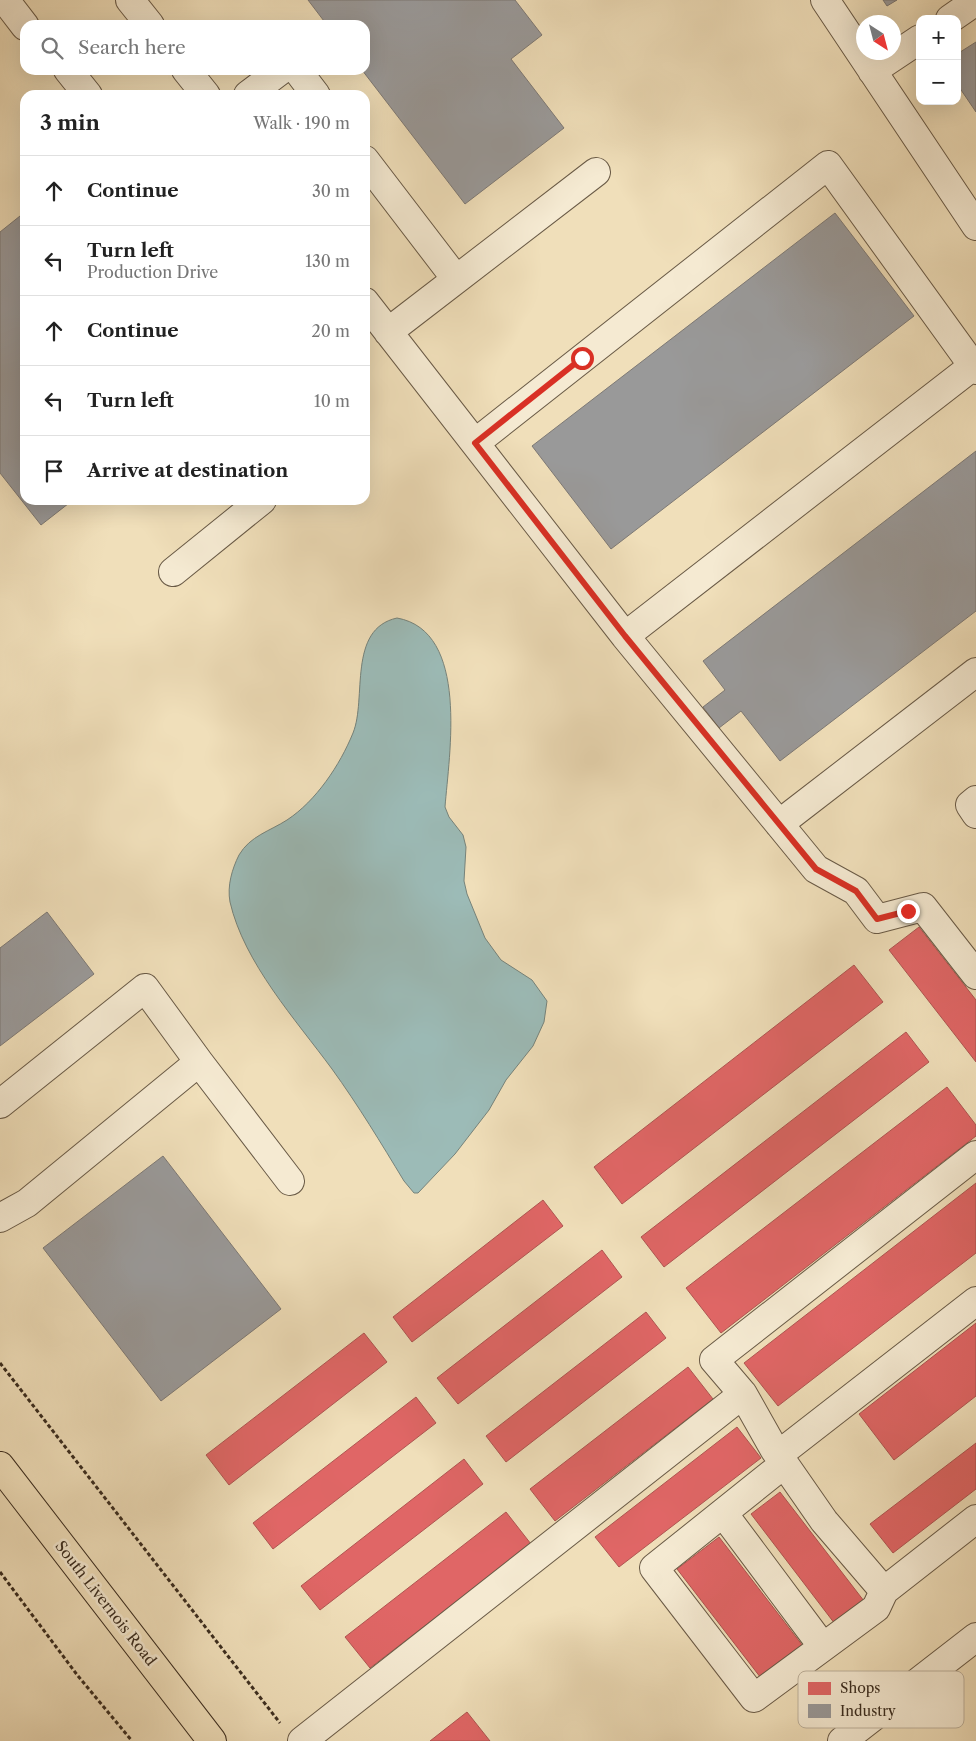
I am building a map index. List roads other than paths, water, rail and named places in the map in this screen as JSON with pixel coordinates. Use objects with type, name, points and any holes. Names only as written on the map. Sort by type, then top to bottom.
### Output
[{"type":"main road","name":"South Livernois Road","points":[[0,1466],[212,1741]]},
{"type":"street","points":[[5,0],[20,20]]},
{"type":"street","points":[[130,0],[146,20]]},
{"type":"street","points":[[825,0],[976,226]]},
{"type":"street","points":[[956,15],[976,1]]},
{"type":"street","points":[[872,71],[916,42]]},
{"type":"street","points":[[72,75],[84,90]]},
{"type":"street","points":[[190,75],[202,90]]},
{"type":"street","points":[[255,90],[274,75]]},
{"type":"street","points":[[300,75],[312,90]]},
{"type":"street","points":[[475,443],[828,165],[975,368],[625,636]]},
{"type":"street","points":[[370,167],[456,279]]},
{"type":"street","points":[[388,332],[596,172]]},
{"type":"street","points":[[370,309],[625,636],[816,869],[856,891],[877,919],[923,907],[976,975]]},
{"type":"street","points":[[173,572],[256,505]]},
{"type":"street","points":[[779,824],[976,672]]},
{"type":"street","points":[[976,800],[970,804],[976,814]]},
{"type":"street","points":[[0,1104],[145,988],[290,1181]]},
{"type":"street","points":[[0,1218],[27,1203],[199,1062]]},
{"type":"street","points":[[884,1591],[824,1521],[781,1460],[743,1394],[714,1360],[976,1155]]},
{"type":"street","points":[[976,1301],[781,1460],[723,1513],[654,1568],[754,1698],[876,1608],[884,1591],[976,1519]]},
{"type":"street","points":[[292,1733],[743,1394]]},
{"type":"street","points":[[723,1513],[823,1647]]},
{"type":"street","points":[[932,1671],[976,1637]]},
{"type":"street","points":[[842,1741],[859,1728]]},
{"type":"water","points":[[397,618],[420,628],[436,646],[445,670],[450,698],[451,728],[445,807],[449,817],[463,835],[466,847],[464,881],[467,894],[485,938],[501,960],[532,980],[547,1001],[544,1022],[533,1046],[506,1080],[489,1110],[455,1154],[418,1193],[414,1193],[404,1181],[342,1083],[259,969],[237,925],[229,896],[232,872],[244,848],[261,834],[298,812],[317,793],[334,770],[348,745],[357,719],[365,650],[371,636],[381,625]]}]
